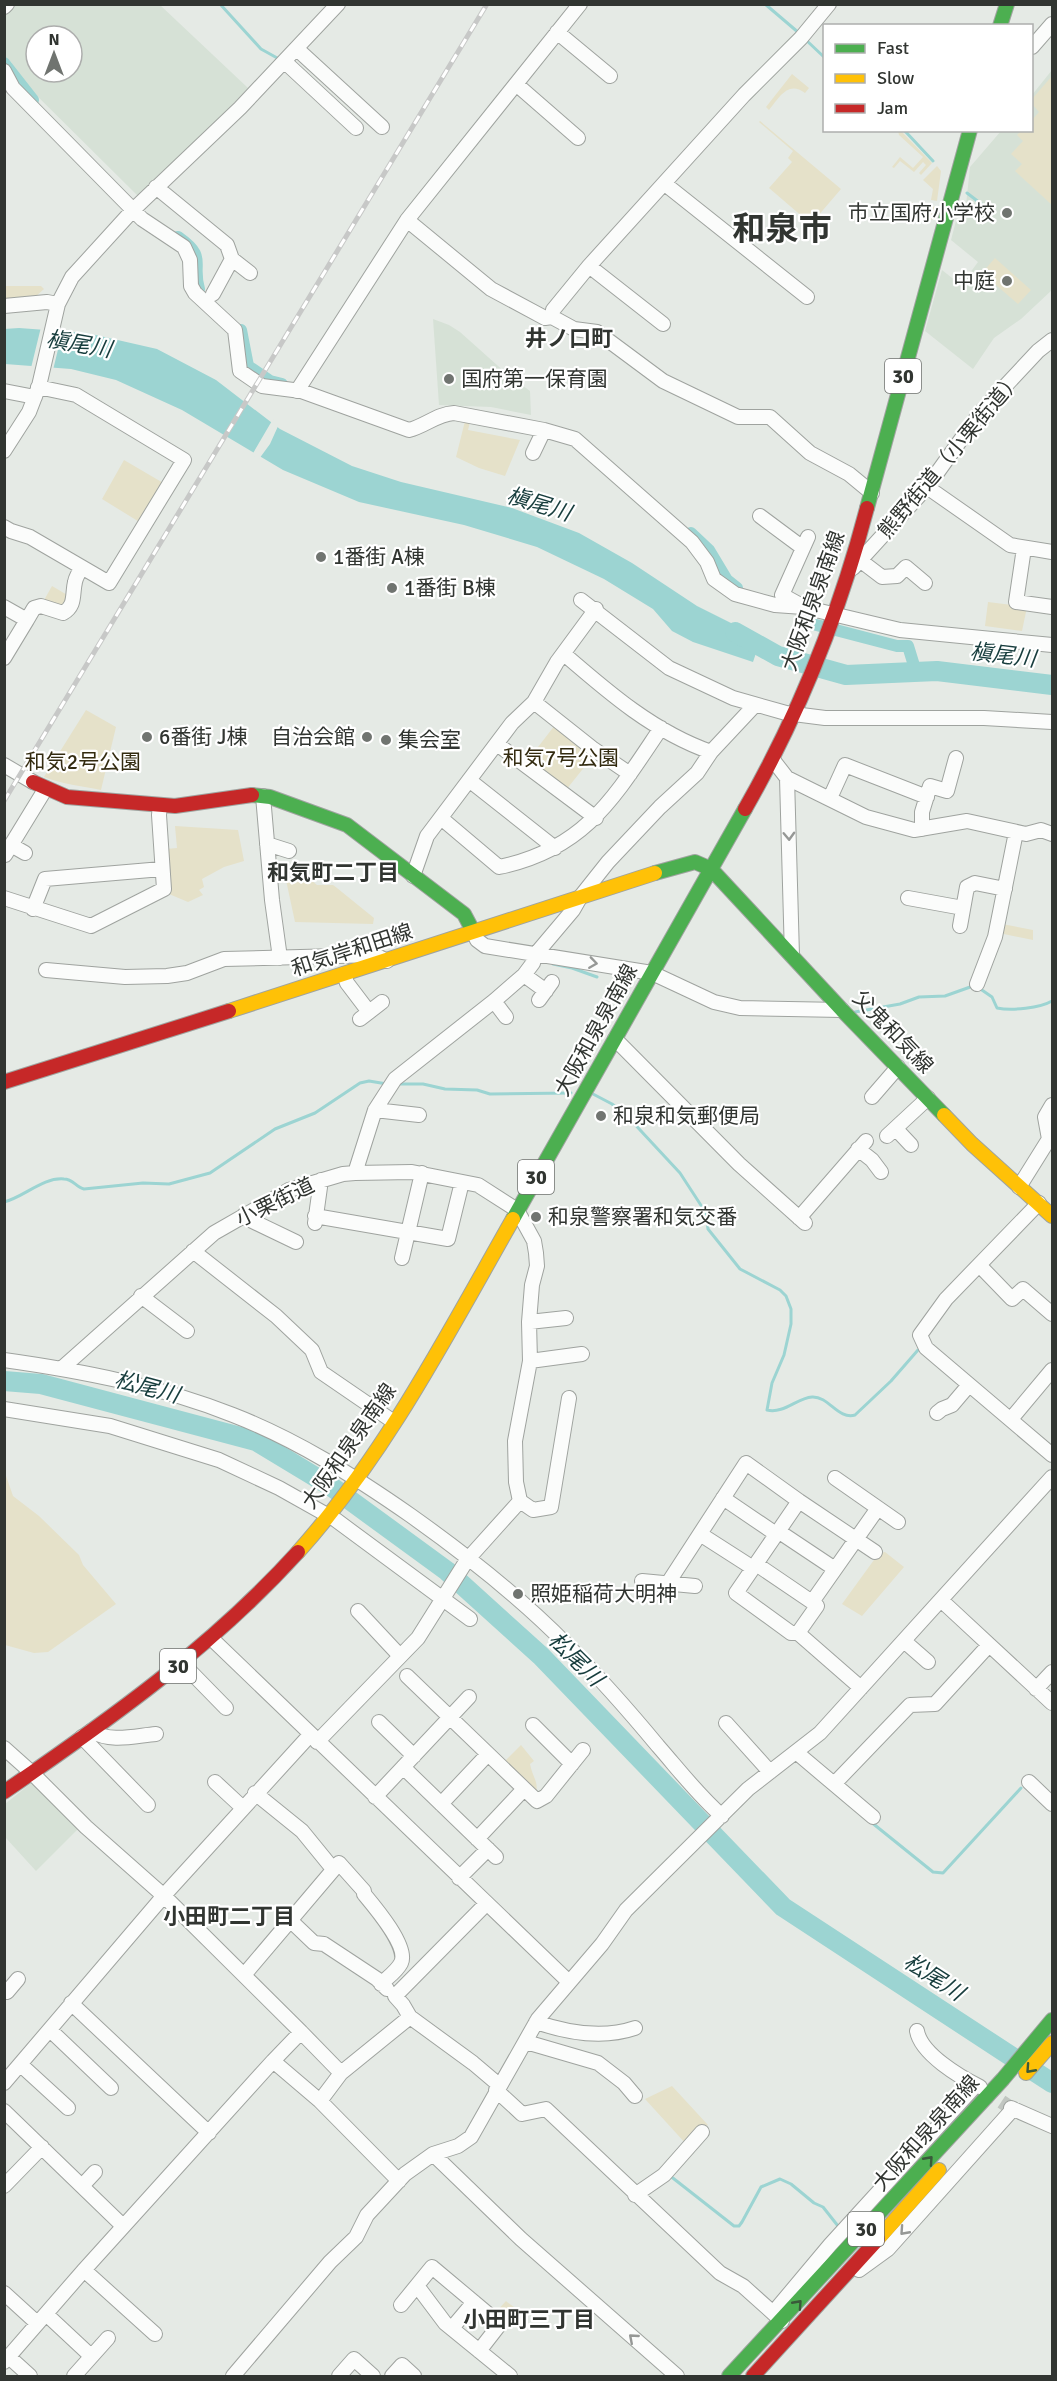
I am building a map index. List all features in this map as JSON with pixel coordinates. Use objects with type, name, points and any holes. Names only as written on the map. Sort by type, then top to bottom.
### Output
[{"type":"main road","points":[[1001,24],[1007,4]]},
{"type":"main road","name":"大阪和泉泉南線","points":[[4,1792],[146,1692],[212,1639],[300,1550],[329,1515],[394,1422],[517,1210],[773,760],[795,711],[848,573],[872,493],[954,183],[965,132]]},
{"type":"main road","points":[[33,782],[67,797],[160,805],[178,806],[263,796],[346,825],[464,914],[473,931]]},
{"type":"main road","name":"和気岸和田線","points":[[10,1080],[387,961],[677,866],[695,862],[711,869]]},
{"type":"main road","name":"父鬼和気線","points":[[711,869],[898,1068],[1019,1187],[1053,1216]]},
{"type":"main road","name":"大阪和泉泉南線","points":[[986,2117],[1032,2045],[1053,2019]]},
{"type":"main road","name":"大阪和泉泉南線","points":[[729,2376],[778,2317],[1008,2083],[1049,2048]]},
{"type":"main road","name":"大阪和泉泉南線","points":[[753,2376],[948,2161]]},
{"type":"street","points":[[4,451],[29,412],[37,390],[57,307],[72,277],[156,187],[240,108],[338,4]]},
{"type":"street","points":[[299,387],[407,220],[580,4]]},
{"type":"street","points":[[552,316],[553,310],[589,266],[830,4]]},
{"type":"street","points":[[1033,46],[1053,24]]},
{"type":"street","points":[[556,32],[610,76]]},
{"type":"street","points":[[297,49],[382,127]]},
{"type":"street","points":[[285,62],[356,128]]},
{"type":"street","points":[[4,71],[13,88],[137,207],[142,219],[184,247],[190,260],[191,286],[195,293],[235,330],[240,371],[262,386],[299,387],[409,430],[418,428],[445,414],[454,413],[544,430],[575,439],[692,542],[707,562],[714,579],[735,594],[775,605],[803,607],[831,617],[900,630],[1053,645]]},
{"type":"street","points":[[516,84],[554,126],[578,138]]},
{"type":"street","points":[[665,184],[807,297]]},
{"type":"street","points":[[156,187],[227,246],[232,259],[250,273]]},
{"type":"street","points":[[407,220],[491,289],[545,318],[552,316],[574,329],[597,332],[663,381],[738,417],[770,417],[810,453],[849,474],[872,493]]},
{"type":"street","points":[[213,294],[232,259]]},
{"type":"street","points":[[589,266],[617,296],[655,323]]},
{"type":"street","points":[[4,306],[48,302],[57,307]]},
{"type":"street","name":"熊野街道（小栗街道）","points":[[848,573],[927,487],[980,413],[1038,351],[1053,340]]},
{"type":"street","points":[[4,392],[37,390],[76,395],[184,460],[109,583],[30,537],[4,527]]},
{"type":"street","points":[[533,453],[544,430]]},
{"type":"street","points":[[927,487],[1010,545],[1053,552]]},
{"type":"street","points":[[760,516],[806,542],[782,595],[795,600],[803,607]]},
{"type":"street","points":[[1024,548],[1016,602],[1053,607]]},
{"type":"street","points":[[861,561],[882,577],[897,576],[906,567],[925,583]]},
{"type":"street","points":[[4,658],[34,608],[41,606],[63,613],[68,611],[74,598],[75,580],[82,568]]},
{"type":"street","points":[[581,600],[596,609],[669,668],[733,698],[755,705],[825,718],[994,718],[1053,722]]},
{"type":"street","points":[[4,607],[27,620]]},
{"type":"street","points":[[413,876],[428,836],[512,723],[534,702],[596,609]]},
{"type":"street","points":[[564,654],[615,699],[685,742],[711,752]]},
{"type":"street","points":[[534,702],[592,748],[630,774]]},
{"type":"street","points":[[355,1173],[375,1110],[394,1079],[524,975],[533,963],[535,955],[573,910],[581,896],[660,807],[697,773],[711,752],[755,705]]},
{"type":"street","points":[[441,818],[500,867],[525,861],[555,848],[578,834],[596,818],[630,774],[661,728]]},
{"type":"street","points":[[497,744],[596,818]]},
{"type":"street","points":[[773,760],[787,778],[866,817],[914,830],[967,821],[1026,834],[1041,830],[1053,834]]},
{"type":"street","points":[[922,829],[922,812],[930,786],[947,791],[950,763]]},
{"type":"street","points":[[4,765],[33,782]]},
{"type":"street","points":[[830,798],[845,765],[927,797]]},
{"type":"street","points":[[787,778],[792,956]]},
{"type":"street","points":[[469,780],[555,848]]},
{"type":"street","points":[[25,853],[8,850],[46,788]]},
{"type":"street","points":[[263,796],[280,958]]},
{"type":"street","points":[[4,898],[91,926],[164,889],[160,805]]},
{"type":"street","points":[[977,984],[992,959],[1016,832]]},
{"type":"street","points":[[267,844],[289,851]]},
{"type":"street","points":[[33,909],[45,879],[162,869]]},
{"type":"street","points":[[960,926],[967,888],[972,884],[1005,889]]},
{"type":"street","points":[[914,903],[963,908]]},
{"type":"street","points":[[473,931],[477,940],[485,946],[652,973],[714,1002],[740,1008],[842,1010]]},
{"type":"street","points":[[46,970],[125,977],[167,976],[187,973],[224,958],[375,955],[387,961]]},
{"type":"street","points":[[344,974],[364,1015],[382,1002]]},
{"type":"street","points":[[524,975],[546,991]]},
{"type":"street","points":[[494,1001],[506,1017]]},
{"type":"street","points":[[615,1039],[740,1164],[802,1221],[835,1185],[862,1145],[881,1172]]},
{"type":"street","points":[[872,1097],[898,1068]]},
{"type":"street","points":[[4,1069],[10,1080]]},
{"type":"street","points":[[911,1145],[891,1132],[928,1098]]},
{"type":"street","points":[[1019,1187],[1049,1139],[1045,1117],[1053,1105]]},
{"type":"street","points":[[375,1110],[419,1115]]},
{"type":"street","name":"小栗街道","points":[[61,1369],[214,1233],[289,1190],[343,1174],[412,1172],[478,1185],[517,1210]]},
{"type":"street","points":[[402,1258],[422,1173]]},
{"type":"street","points":[[321,1180],[315,1221],[448,1239],[462,1182]]},
{"type":"street","points":[[1039,1203],[946,1299],[920,1335],[926,1348],[1053,1455]]},
{"type":"street","points":[[517,1210],[534,1241],[537,1266],[532,1285],[529,1322],[530,1361],[515,1441],[516,1482],[520,1502],[533,1510],[551,1507],[560,1484],[569,1431],[569,1398]]},
{"type":"street","points":[[244,1215],[296,1242]]},
{"type":"street","points":[[193,1251],[276,1316],[312,1350],[321,1372],[394,1422]]},
{"type":"street","points":[[980,1266],[1012,1299],[1023,1289],[1053,1314]]},
{"type":"street","points":[[141,1296],[187,1331]]},
{"type":"street","points":[[529,1322],[566,1318]]},
{"type":"street","points":[[530,1361],[582,1354]]},
{"type":"street","points":[[4,1360],[129,1382],[234,1415],[327,1459],[452,1544],[568,1645],[721,1817]]},
{"type":"street","points":[[1011,1419],[1053,1370]]},
{"type":"street","points":[[937,1413],[952,1405],[969,1385]]},
{"type":"street","points":[[4,1408],[111,1426],[219,1460],[329,1515],[470,1619]]},
{"type":"street","points":[[668,1583],[746,1463],[875,1552]]},
{"type":"street","points":[[233,2376],[330,2262],[356,2237],[367,2215],[405,2174],[433,2154],[458,2146],[471,2137],[536,2022],[602,1944],[626,1910],[748,1789],[820,1733],[1053,1477]]},
{"type":"street","points":[[835,1478],[898,1522]]},
{"type":"street","points":[[723,1498],[835,1569]]},
{"type":"street","points":[[799,1501],[736,1593],[791,1633],[798,1633],[861,1688]]},
{"type":"street","points":[[4,2083],[255,1793],[418,1638],[468,1559],[520,1502]]},
{"type":"street","points":[[812,1602],[878,1508]]},
{"type":"street","points":[[700,1534],[817,1606],[798,1633]]},
{"type":"street","points":[[642,1581],[695,1586]]},
{"type":"street","points":[[942,1601],[1053,1703]]},
{"type":"street","points":[[358,1611],[400,1656]]},
{"type":"street","points":[[212,1639],[569,1982]]},
{"type":"street","points":[[904,1641],[928,1662]]},
{"type":"street","points":[[834,1784],[910,1705],[935,1704],[989,1645]]},
{"type":"street","points":[[182,1663],[226,1708]]},
{"type":"street","points":[[1036,1689],[1053,1671]]},
{"type":"street","points":[[407,1676],[537,1800],[546,1796],[583,1750]]},
{"type":"street","points":[[375,1797],[469,1697]]},
{"type":"street","points":[[379,1722],[414,1756]]},
{"type":"street","points":[[726,1723],[770,1772]]},
{"type":"street","points":[[533,1725],[572,1764]]},
{"type":"street","points":[[86,1734],[109,1739],[156,1734]]},
{"type":"street","points":[[86,1734],[122,1787],[148,1805]]},
{"type":"street","points":[[4,1748],[86,1827],[164,1896],[341,2073]]},
{"type":"street","points":[[796,1752],[834,1784],[869,1808]]},
{"type":"street","points":[[441,1804],[488,1754]]},
{"type":"street","points":[[403,1767],[492,1853],[459,1878]]},
{"type":"street","points":[[215,1782],[243,1808]]},
{"type":"street","points":[[1029,1782],[1053,1804]]},
{"type":"street","points":[[477,1839],[524,1789]]},
{"type":"street","points":[[255,1793],[302,1831],[333,1869]]},
{"type":"street","points":[[244,1975],[339,1863],[391,1926],[402,1958],[400,1964],[381,1984]]},
{"type":"street","points":[[395,1996],[486,1904]]},
{"type":"street","points":[[291,1922],[314,1943],[324,1944],[381,1984],[403,2005],[410,2017],[473,2063],[522,2114],[546,2109],[720,2273],[743,2286],[778,2317],[830,2245],[978,2086],[953,2072],[931,2053],[919,2039],[917,2031]]},
{"type":"street","points":[[4,1990],[7,1992],[18,1979]]},
{"type":"street","points":[[71,2003],[209,2133]]},
{"type":"street","points":[[320,2101],[341,2073],[410,2017]]},
{"type":"street","points":[[536,2022],[571,2031],[598,2034],[611,2034],[635,2028]]},
{"type":"street","points":[[50,2030],[88,2075],[111,2088]]},
{"type":"street","points":[[30,2376],[7,2360],[123,2226],[209,2133],[217,2121],[301,2032]]},
{"type":"street","points":[[526,2042],[579,2063],[598,2063],[627,2080],[635,2096]]},
{"type":"street","points":[[273,2061],[320,2101],[399,2181]]},
{"type":"street","points":[[21,2065],[68,2108]]},
{"type":"street","points":[[836,2286],[888,2249],[1012,2109],[1053,2126]]},
{"type":"street","points":[[4,2111],[123,2226]]},
{"type":"street","points":[[635,2195],[664,2175],[702,2132]]},
{"type":"street","points":[[4,2186],[42,2147]]},
{"type":"street","points":[[433,2154],[521,2239],[677,2376]]},
{"type":"street","points":[[82,2186],[96,2172]]},
{"type":"street","points":[[400,2305],[432,2267],[500,2324],[479,2351]]},
{"type":"street","points":[[84,2270],[125,2299],[155,2334]]},
{"type":"street","points":[[416,2287],[452,2328],[479,2351],[516,2374]]},
{"type":"street","points":[[4,2293],[92,2356]]},
{"type":"street","points":[[452,2328],[474,2302]]},
{"type":"street","points":[[74,2376],[108,2338]]},
{"type":"street","points":[[339,2376],[354,2359],[373,2376]]},
{"type":"street","points":[[392,2376],[402,2365],[414,2376]]},
{"type":"shaded area","points":[[12,4],[160,5],[248,88],[212,126],[138,196],[25,84],[84,84],[84,24],[24,24],[24,83],[5,56],[4,12]]},
{"type":"shaded area","name":"市立国府小学校","points":[[1052,70],[1052,290],[1021,319],[994,338],[973,369],[925,331],[942,270],[961,285],[978,262],[951,240],[956,221],[966,205],[970,167],[1000,132],[1033,132],[1033,94]]},
{"type":"shaded area","points":[[433,319],[460,332],[507,374],[530,391],[531,415],[491,407],[439,405]]},
{"type":"shaded area","points":[[30,1784],[36,1785],[79,1828],[36,1871],[5,1837],[5,1804]]},
{"type":"green space","points":[[792,74],[809,88],[805,93],[794,88],[784,92],[769,110],[766,107]]},
{"type":"green space","points":[[1052,76],[1052,205],[1015,171],[1022,164],[1011,154],[1023,141],[1017,135],[1020,132],[1033,132],[1033,119],[1039,112],[1033,105],[1033,98]]},
{"type":"green space","points":[[760,121],[841,189],[811,224],[769,188],[792,162],[788,158],[793,151]]},
{"type":"green space","points":[[898,132],[902,132],[932,163],[921,175],[919,173],[926,165],[923,162],[914,172],[900,161],[894,168],[892,167],[900,157],[913,168],[923,157]]},
{"type":"green space","points":[[937,166],[941,171],[937,201],[931,200],[933,189],[923,180]]},
{"type":"green space","points":[[903,201],[936,207],[933,219],[928,221],[902,209]]},
{"type":"green space","name":"中庭","points":[[995,258],[1031,290],[1018,304],[982,273]]},
{"type":"green space","points":[[4,286],[41,286],[44,289],[33,299],[5,302]]},
{"type":"green space","points":[[466,417],[471,418],[468,430],[520,440],[505,476],[479,468],[456,457]]},
{"type":"green space","points":[[124,460],[165,484],[141,523],[102,499]]},
{"type":"green space","points":[[52,586],[69,596],[65,607],[43,602]]},
{"type":"green space","points":[[988,602],[1027,607],[1022,631],[985,626]]},
{"type":"green space","name":"和気2号公園","points":[[86,710],[116,727],[101,790],[44,777]]},
{"type":"green space","name":"和気7号公園","points":[[555,725],[594,755],[566,790],[528,760]]},
{"type":"green space","points":[[175,826],[238,830],[244,861],[224,867],[202,879],[204,887],[199,890],[203,895],[188,902],[169,894],[166,849],[177,848]]},
{"type":"green space","points":[[303,873],[317,885],[333,885],[374,918],[373,924],[295,922],[286,880]]},
{"type":"green space","points":[[1002,924],[1033,930],[1033,940],[999,933]]},
{"type":"green space","points":[[4,1470],[13,1496],[39,1516],[79,1555],[83,1565],[116,1604],[48,1652],[34,1653],[5,1645]]},
{"type":"green space","points":[[885,1552],[904,1567],[862,1616],[842,1604],[879,1553]]},
{"type":"green space","points":[[521,1745],[534,1761],[530,1764],[536,1782],[536,1793],[504,1762]]},
{"type":"green space","points":[[672,2086],[708,2125],[701,2128],[687,2145],[645,2099]]},
{"type":"green space","points":[[506,2301],[525,2316],[528,2323],[524,2328],[510,2321],[507,2324],[494,2314]]},
{"type":"water","points":[[4,329],[87,333],[157,349],[216,380],[280,429],[352,466],[401,482],[512,508],[579,533],[632,563],[697,606],[761,638],[753,662],[693,642],[672,631],[653,609],[604,579],[537,547],[464,525],[359,502],[283,470],[182,410],[116,380],[71,369],[5,364]]},
{"type":"pier","points":[[41,327],[63,329],[53,370],[31,368]]},
{"type":"pier","points":[[273,419],[279,424],[270,444],[259,459],[252,455]]},
{"type":"waterway","points":[[220,4],[261,49],[279,59]]},
{"type":"waterway","points":[[765,4],[799,33]]},
{"type":"waterway","points":[[806,40],[823,56]]},
{"type":"waterway","points":[[4,63],[33,100]]},
{"type":"waterway","points":[[906,132],[933,161]]},
{"type":"waterway","points":[[967,193],[984,206]]},
{"type":"waterway","points":[[178,237],[193,250],[196,256],[199,289]]},
{"type":"waterway","points":[[241,330],[248,366],[270,381],[282,384]]},
{"type":"waterway","points":[[691,533],[709,550],[727,580],[737,588]]},
{"type":"waterway","points":[[805,622],[897,646],[908,646],[916,672]]},
{"type":"waterway","name":"槇尾川","points":[[735,632],[778,656],[846,675],[937,671],[1052,685]]},
{"type":"waterway","points":[[553,964],[597,977]]},
{"type":"waterway","points":[[855,1012],[900,1004],[919,997],[945,996],[973,986]]},
{"type":"waterway","points":[[979,988],[992,997],[997,1008],[1026,1008],[1052,1001]]},
{"type":"waterway","points":[[4,1202],[56,1179],[70,1180],[84,1189],[143,1183],[169,1184],[210,1173],[275,1129],[315,1113],[360,1083],[369,1081],[387,1084]]},
{"type":"waterway","points":[[397,1084],[423,1084],[445,1089],[477,1090],[490,1094],[571,1093]]},
{"type":"waterway","points":[[593,1094],[612,1104],[628,1117],[680,1173],[706,1213],[708,1229],[740,1269],[780,1290],[786,1296],[791,1309],[791,1324],[784,1355],[772,1383],[767,1410],[779,1410],[812,1397],[824,1400],[843,1414],[855,1415],[891,1381],[918,1350]]},
{"type":"waterway","name":"松尾川","points":[[4,1381],[41,1384],[256,1441],[332,1487],[447,1571],[541,1656],[783,1907],[1052,2083]]},
{"type":"waterway","points":[[871,1822],[933,1872],[943,1873],[1021,1788]]},
{"type":"waterway","points":[[669,2175],[734,2226],[739,2226],[742,2222],[761,2187],[780,2179],[791,2184],[814,2203],[823,2207],[838,2226]]},
{"type":"tunnel","points":[[984,2090],[1011,2108]]},
{"type":"railway","points":[[4,801],[487,4]]},
{"type":"traffic: fast","points":[[1001,24],[1007,4]]},
{"type":"traffic: fast","points":[[867,508],[969,132]]},
{"type":"traffic: fast","points":[[252,795],[270,797],[347,825],[464,914],[473,931]]},
{"type":"traffic: fast","points":[[513,1219],[745,809]]},
{"type":"traffic: fast","points":[[655,873],[695,862],[711,869],[842,1010],[944,1115]]},
{"type":"traffic: fast","points":[[729,2376],[1003,2079],[1052,2020]]},
{"type":"traffic: slow","points":[[229,1011],[655,873]]},
{"type":"traffic: slow","points":[[944,1115],[972,1144],[1052,1216]]},
{"type":"traffic: slow","points":[[298,1552],[360,1475],[388,1434],[440,1349],[513,1219]]},
{"type":"traffic: slow","points":[[1026,2073],[1052,2043]]},
{"type":"traffic: slow","points":[[878,2239],[939,2170]]},
{"type":"traffic: jam","points":[[745,809],[783,737],[816,662],[844,585],[867,508]]},
{"type":"traffic: jam","points":[[33,782],[67,797],[175,806],[252,795]]},
{"type":"traffic: jam","points":[[4,1082],[229,1011]]},
{"type":"traffic: jam","points":[[4,1792],[158,1681],[195,1651],[265,1587],[298,1552]]},
{"type":"traffic: jam","points":[[753,2376],[878,2239]]},
{"type":"place","name":"市立国府小学校","points":[[1007,213]]},
{"type":"place","name":"中庭","points":[[1007,281]]},
{"type":"place","name":"国府第一保育園","points":[[449,379]]},
{"type":"place","name":"1番街 A棟","points":[[321,557]]},
{"type":"place","name":"1番街 B棟","points":[[392,588]]},
{"type":"place","name":"6番街 J棟","points":[[147,737]]},
{"type":"place","name":"自治会館","points":[[367,737]]},
{"type":"place","name":"集会室","points":[[386,740]]},
{"type":"place","name":"和泉和気郵便局","points":[[601,1116]]},
{"type":"place","name":"和泉警察署和気交番","points":[[536,1217]]},
{"type":"place","name":"照姫稲荷大明神","points":[[518,1594]]},
{"type":"district","name":"和泉市","points":[[782,229]]},
{"type":"district","name":"井ノ口町","points":[[569,338]]},
{"type":"district","name":"和気町二丁目","points":[[333,872]]},
{"type":"district","name":"小田町二丁目","points":[[229,1916]]},
{"type":"district","name":"小田町三丁目","points":[[529,2319]]}]
